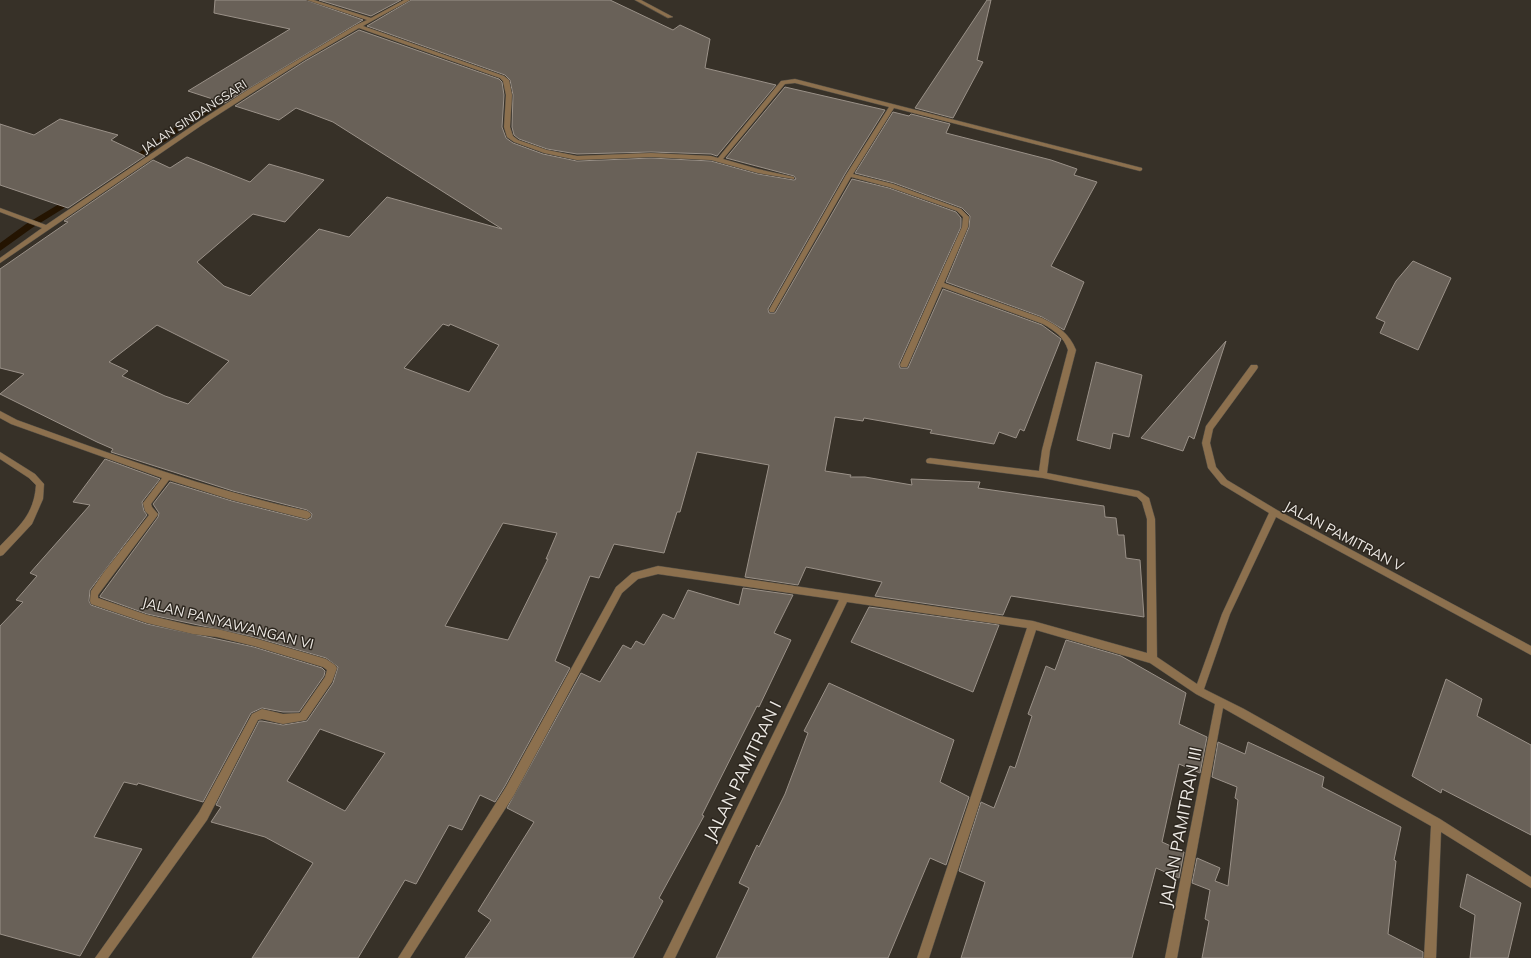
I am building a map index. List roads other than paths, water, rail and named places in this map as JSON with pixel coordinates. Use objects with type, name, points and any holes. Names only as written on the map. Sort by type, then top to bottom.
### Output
[{"type":"street","points":[[309,0],[370,19]]},
{"type":"street","name":"JALAN SINDANGSARI","points":[[0,261],[45,227],[225,107],[358,26],[408,0]]},
{"type":"street","points":[[637,0],[670,17]]},
{"type":"street","points":[[358,26],[502,77],[506,80],[509,95],[508,132],[510,137],[516,141],[546,152],[577,158],[651,155],[720,160],[758,171],[792,178]]},
{"type":"street","points":[[720,160],[783,82],[795,81],[892,107],[1140,169]]},
{"type":"street","points":[[772,310],[849,175],[892,107]]},
{"type":"street","points":[[849,175],[891,185],[959,210],[966,217],[964,226],[940,284],[904,365]]},
{"type":"street","points":[[0,210],[45,227]]},
{"type":"street","points":[[940,284],[1040,320],[1055,327],[1064,334],[1069,341],[1072,350],[1046,450],[1043,475]]},
{"type":"street","points":[[1254,367],[1209,428],[1206,443],[1212,468],[1224,482],[1274,512]]},
{"type":"street","points":[[0,414],[14,422],[122,462],[260,506],[306,515]]},
{"type":"street","points":[[0,455],[32,476],[40,484],[39,499],[29,521],[0,552]]},
{"type":"street","points":[[930,461],[1043,475],[1139,494],[1146,500],[1151,519],[1152,659]]},
{"type":"street","name":"JALAN PANYAWANGAN VI","points":[[101,958],[203,816],[255,717],[262,714],[283,719],[304,717],[328,679],[332,668],[326,663],[254,642],[147,619],[94,601],[94,594],[107,575],[154,514],[148,509],[147,503],[168,476]]},
{"type":"street","name":"JALAN PAMITRAN V","points":[[1199,691],[1226,614],[1274,512],[1531,650]]},
{"type":"street","points":[[404,958],[510,791],[619,590],[635,576],[658,570],[1033,625],[1152,659],[1199,691],[1220,701],[1436,823],[1531,883]]},
{"type":"street","name":"JALAN PAMITRAN I","points":[[669,958],[845,598]]},
{"type":"street","points":[[923,958],[1033,625]]},
{"type":"street","name":"JALAN PAMITRAN III","points":[[1171,958],[1220,701]]},
{"type":"street","points":[[1430,958],[1436,823]]},
{"type":"waterway","points":[[130,162],[175,131],[235,94]]},
{"type":"waterway","points":[[0,248],[29,226],[74,198]]}]
